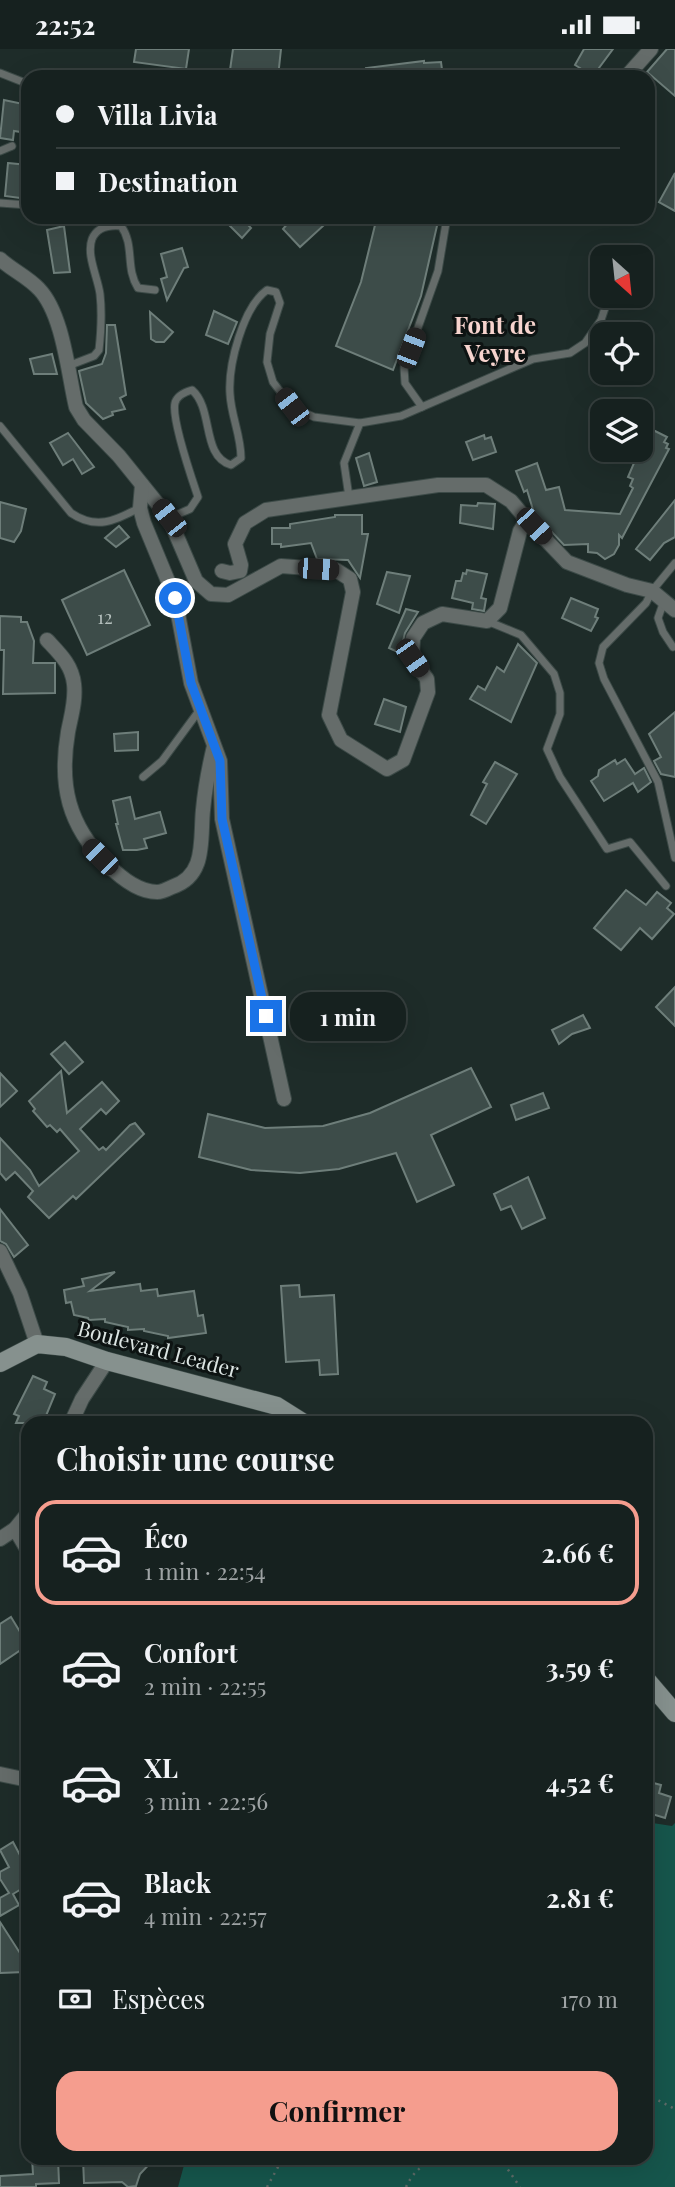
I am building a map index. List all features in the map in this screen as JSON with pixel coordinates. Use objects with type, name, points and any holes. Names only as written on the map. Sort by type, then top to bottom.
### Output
[{"type":"street","points":[[632,70],[651,49]]},
{"type":"street","points":[[0,259],[47,297],[55,314],[76,408],[169,518],[196,581],[211,594],[228,595],[249,586],[281,566],[337,570],[350,579],[353,592],[329,715],[341,740],[387,769],[404,760],[428,692],[427,679],[412,658],[413,638],[423,623],[442,614],[487,621],[500,608],[520,530],[527,520]]},
{"type":"street","points":[[142,485],[140,508],[175,598],[185,659],[220,761],[222,819],[284,1099]]},
{"type":"street","points":[[222,571],[240,571],[242,565],[234,544],[245,523],[266,510],[438,485],[486,485],[511,501],[568,562],[627,585],[652,591],[670,605]]},
{"type":"street","points":[[47,640],[68,662],[74,683],[75,704],[68,732],[64,784],[74,818],[89,846],[135,887],[157,892],[178,885],[192,876],[199,861],[204,802],[215,741]]},
{"type":"street","points":[[0,1251],[20,1293],[37,1343],[0,1363]]},
{"type":"street","name":"Boulevard Leader","points":[[37,1343],[66,1347],[107,1361],[277,1406],[293,1416]]},
{"type":"street","points":[[74,1416],[107,1361]]},
{"type":"street","points":[[0,1539],[21,1522]]},
{"type":"street","points":[[15,1529],[21,1539]]},
{"type":"street","points":[[653,1687],[675,1713]]},
{"type":"street","points":[[0,1774],[21,1778]]},
{"type":"lane","points":[[0,73],[21,81]]},
{"type":"lane","points":[[0,151],[12,146]]},
{"type":"lane","points":[[0,203],[21,204]]},
{"type":"lane","points":[[422,407],[405,383],[404,367],[438,271],[446,224]]},
{"type":"lane","points":[[66,366],[94,356],[99,350],[100,293],[92,255],[92,239],[99,230],[112,225],[121,226],[129,241],[132,279],[138,288],[155,290]]},
{"type":"lane","points":[[169,518],[190,509],[198,497],[176,419],[175,403],[182,394],[192,390],[202,399],[215,454],[223,463],[231,465],[241,458],[241,444],[230,395],[231,365],[244,325],[257,297],[267,290],[276,292],[280,303],[270,334],[267,362],[273,382],[292,407],[314,417],[360,423],[401,416],[533,359],[570,353],[585,343],[601,320],[605,308]]},
{"type":"lane","points":[[349,496],[344,463],[360,423]]},
{"type":"lane","points":[[0,426],[71,513],[82,521],[113,522],[140,508]]},
{"type":"lane","points":[[675,563],[652,591],[646,603],[603,646],[599,663],[604,679],[658,782],[675,858]]},
{"type":"lane","points":[[670,605],[658,618],[673,647]]},
{"type":"lane","points":[[487,621],[521,635],[554,674],[560,693],[560,714],[547,750],[560,777],[607,849],[630,842],[666,886]]},
{"type":"lane","points":[[143,778],[162,761],[201,707]]},
{"type":"path","points":[[653,2098],[675,2109]]},
{"type":"path","points":[[267,2187],[278,2165]]},
{"type":"path","points":[[406,2187],[412,2174],[422,2165]]},
{"type":"path","points":[[505,2165],[520,2187]]},
{"type":"green space","points":[[653,1823],[672,1826],[675,1823],[675,2187],[178,2187],[184,2165],[653,2165]]},
{"type":"building","points":[[136,49],[189,49],[186,69],[134,62]]},
{"type":"building","points":[[233,49],[281,49],[279,70],[230,70]]},
{"type":"building","points":[[584,49],[613,49],[597,70],[583,70],[575,65]]},
{"type":"building","points":[[667,49],[675,49],[675,96],[655,79],[655,70],[649,70]]},
{"type":"building","points":[[424,61],[441,62],[442,70],[366,70]]},
{"type":"building","points":[[4,100],[21,104],[21,132],[14,131],[13,140],[0,138]]},
{"type":"building","points":[[8,163],[21,164],[21,198],[5,196]]},
{"type":"building","points":[[675,173],[675,211],[659,202]]},
{"type":"building","points":[[228,224],[249,224],[251,228],[242,238]]},
{"type":"building","points":[[287,224],[323,226],[300,247],[283,229]]},
{"type":"building","points":[[375,224],[437,224],[421,296],[393,370],[336,346],[361,282]]},
{"type":"building","points":[[64,226],[70,272],[54,273],[47,230]]},
{"type":"building","points":[[182,248],[188,267],[184,268],[167,300],[161,279],[167,277],[161,254]]},
{"type":"building","points":[[214,311],[237,322],[228,344],[206,335]]},
{"type":"building","points":[[150,312],[173,332],[164,342],[151,339]]},
{"type":"building","points":[[107,325],[115,325],[126,395],[120,398],[125,409],[112,412],[113,415],[103,419],[86,403],[79,371],[102,364],[106,353]]},
{"type":"building","points":[[52,354],[57,374],[34,374],[30,359]]},
{"type":"building","points":[[653,430],[667,437],[664,442],[669,449],[622,538],[619,535],[619,545],[614,554],[605,559],[597,553],[588,552],[588,544],[564,545],[534,513],[527,490],[524,492],[516,471],[537,463],[546,490],[559,487],[565,510],[620,514],[633,488],[630,486],[633,479],[628,477],[634,462],[653,462]]},
{"type":"building","points":[[68,433],[94,467],[82,474],[73,459],[63,465],[50,443]]},
{"type":"building","points":[[484,435],[485,439],[491,437],[496,452],[473,460],[466,442]]},
{"type":"building","points":[[369,453],[377,482],[364,486],[356,458]]},
{"type":"building","points":[[675,500],[675,537],[664,543],[650,560],[636,549]]},
{"type":"building","points":[[0,502],[26,509],[21,531],[14,542],[0,538]]},
{"type":"building","points":[[478,503],[495,504],[493,529],[460,523],[461,505],[477,506]]},
{"type":"building","points":[[335,515],[362,515],[362,534],[368,534],[360,578],[348,560],[317,559],[311,543],[281,547],[281,544],[272,544],[272,528],[290,528],[290,524]]},
{"type":"building","points":[[119,526],[129,537],[116,547],[105,538]]},
{"type":"building","points":[[124,570],[150,625],[87,655],[62,600]]},
{"type":"building","points":[[467,570],[487,574],[481,598],[486,599],[484,611],[472,609],[473,603],[452,598],[456,581],[461,581]]},
{"type":"building","points":[[387,572],[410,576],[399,613],[377,604]]},
{"type":"building","points":[[571,598],[598,609],[595,617],[598,618],[591,631],[562,618]]},
{"type":"building","points":[[406,609],[418,612],[405,633],[400,653],[389,648]]},
{"type":"building","points":[[0,616],[21,617],[21,622],[27,622],[34,641],[33,663],[55,663],[55,693],[3,694],[4,650],[0,650]]},
{"type":"building","points":[[518,644],[537,663],[511,722],[470,699],[478,686],[485,690],[497,667],[504,672]]},
{"type":"building","points":[[384,699],[406,707],[400,732],[375,724]]},
{"type":"building","points":[[675,712],[675,777],[661,774],[654,761],[661,757],[649,734]]},
{"type":"building","points":[[138,732],[138,750],[115,751],[114,734]]},
{"type":"building","points":[[625,759],[635,774],[644,768],[651,782],[638,792],[633,783],[604,801],[591,781],[598,776],[599,770],[615,760],[617,764]]},
{"type":"building","points":[[495,762],[517,774],[486,824],[471,815],[487,784],[483,782]]},
{"type":"building","points":[[130,797],[135,819],[160,812],[166,833],[144,839],[147,848],[123,850],[113,801]]},
{"type":"building","points":[[626,890],[646,905],[657,892],[671,903],[667,908],[674,914],[652,939],[640,928],[621,950],[594,928]]},
{"type":"building","points":[[675,987],[675,1026],[656,1007]]},
{"type":"building","points":[[583,1015],[590,1028],[572,1034],[559,1044],[552,1030]]},
{"type":"building","points":[[65,1042],[83,1062],[69,1074],[51,1054]]},
{"type":"building","points":[[471,1068],[491,1107],[431,1135],[454,1185],[417,1202],[396,1153],[339,1169],[300,1173],[251,1170],[199,1157],[208,1114],[265,1128],[323,1126],[370,1113]]},
{"type":"building","points":[[61,1071],[67,1113],[102,1082],[119,1101],[106,1114],[101,1109],[80,1129],[99,1150],[103,1147],[106,1150],[135,1123],[144,1134],[76,1199],[73,1196],[49,1218],[28,1197],[33,1191],[15,1172],[6,1180],[0,1173],[0,1138],[30,1170],[39,1186],[79,1151],[60,1129],[57,1132],[50,1125],[47,1127],[33,1111],[35,1109],[29,1101]]},
{"type":"building","points":[[0,1073],[17,1091],[0,1107]]},
{"type":"building","points":[[543,1093],[549,1108],[516,1120],[511,1105]]},
{"type":"building","points":[[528,1177],[545,1218],[522,1229],[511,1206],[501,1210],[494,1194]]},
{"type":"building","points":[[0,1209],[28,1245],[14,1257],[6,1244],[0,1241]]},
{"type":"building","points":[[115,1272],[90,1291],[140,1284],[141,1291],[157,1289],[158,1296],[194,1291],[198,1316],[203,1315],[206,1333],[168,1338],[144,1329],[128,1330],[128,1327],[105,1322],[105,1319],[89,1320],[74,1315],[71,1302],[66,1303],[64,1290],[84,1286],[82,1279]]},
{"type":"building","points":[[299,1285],[300,1297],[334,1295],[338,1374],[320,1375],[319,1360],[286,1362],[281,1286]]},
{"type":"building","points":[[33,1376],[47,1382],[44,1389],[55,1394],[46,1416],[21,1416],[21,1423],[16,1423],[19,1416],[14,1414]]},
{"type":"building","points":[[11,1617],[21,1633],[21,1650],[0,1664],[0,1624]]},
{"type":"building","points":[[653,1783],[661,1785],[659,1793],[671,1797],[665,1818],[653,1814]]},
{"type":"building","points":[[13,1842],[21,1857],[21,1889],[13,1894],[19,1905],[0,1916],[0,1898],[9,1893],[0,1879],[0,1872],[9,1867],[0,1850]]},
{"type":"building","points":[[0,1922],[21,1955],[21,1972],[0,1973]]},
{"type":"building","points":[[32,2165],[58,2165],[59,2183],[36,2184],[36,2187],[0,2187],[0,2176],[33,2174]]},
{"type":"building","points":[[83,2165],[148,2165],[140,2174],[136,2186],[128,2187],[122,2182],[84,2183]]},
{"type":"district","name":"Font de Veyre","points":[[495,340]]},
{"type":"route","points":[[175,598],[191,683],[215,741],[220,761],[222,819],[239,885],[266,1016]]}]
